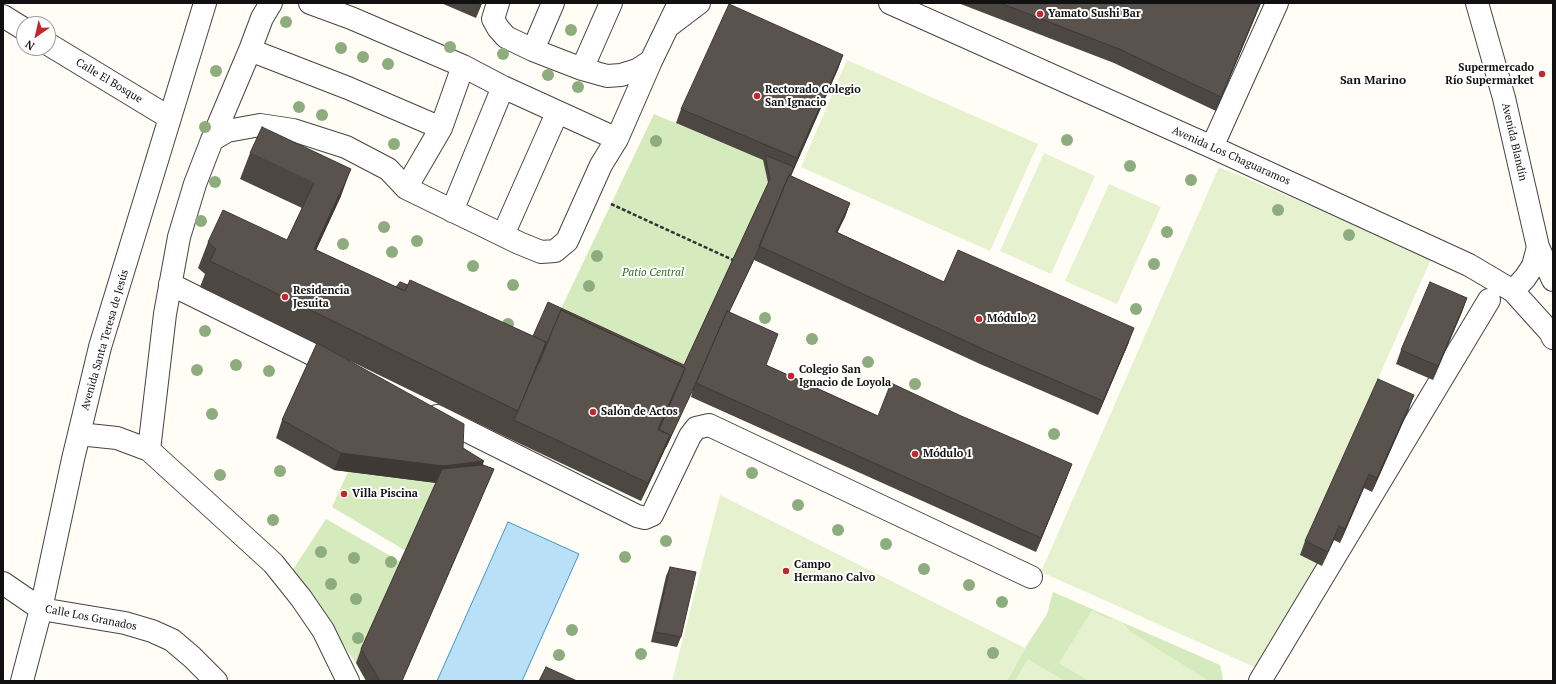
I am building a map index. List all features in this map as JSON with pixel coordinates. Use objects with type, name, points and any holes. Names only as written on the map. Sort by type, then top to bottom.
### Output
[{"type":"street","name":"Avenida Santa Teresa de Jesús","points":[[22,681],[41,609],[79,434],[100,347],[205,3]]},
{"type":"street","points":[[149,450],[165,314],[179,237],[195,184],[212,140],[262,18],[271,3]]},
{"type":"street","points":[[310,3],[351,18],[464,66],[557,113],[586,124],[617,139]]},
{"type":"street","points":[[498,3],[493,19],[498,28],[506,37],[533,50],[582,69],[607,76],[621,75],[637,70],[651,61]]},
{"type":"street","points":[[533,50],[553,3]]},
{"type":"street","points":[[582,69],[611,3]]},
{"type":"street","points":[[212,140],[227,131],[260,125],[293,130],[346,147],[388,168],[406,188],[452,211],[541,252],[555,251],[567,241],[601,165],[617,139],[651,61],[679,3]]},
{"type":"street","points":[[669,26],[699,3]]},
{"type":"street","name":"Avenida Los Chaguaramos","points":[[890,3],[1212,147],[1469,265],[1513,291],[1550,332],[1553,338]]},
{"type":"street","points":[[1212,147],[1277,3]]},
{"type":"street","name":"Avenida Blandín","points":[[1477,3],[1504,98],[1538,247],[1553,280]]},
{"type":"street","points":[[3,16],[16,24]]},
{"type":"street","name":"Calle El Bosque","points":[[56,49],[170,118]]},
{"type":"street","points":[[250,50],[348,88],[441,128]]},
{"type":"street","points":[[406,188],[441,128],[464,66]]},
{"type":"street","points":[[452,211],[503,87]]},
{"type":"street","points":[[503,235],[557,113]]},
{"type":"street","points":[[1513,291],[1525,278],[1533,266],[1538,247]]},
{"type":"street","points":[[170,284],[354,375]]},
{"type":"street","points":[[1260,681],[1489,300]]},
{"type":"street","points":[[418,407],[638,516],[645,518],[652,515],[690,436],[696,428],[709,425],[1031,577]]},
{"type":"street","points":[[79,434],[117,438],[149,450],[273,563],[301,598],[323,630],[348,681]]},
{"type":"street","name":"Calle Los Granados","points":[[3,583],[41,609],[125,623],[152,631],[172,640],[216,681]]},
{"type":"path","points":[[611,204],[733,260]]},
{"type":"green space","points":[[847,60],[1038,144],[990,251],[801,167]]},
{"type":"green space","name":"Patio Central","points":[[654,114],[763,160],[768,184],[682,370],[559,313]]},
{"type":"green space","points":[[1044,153],[1095,176],[1051,274],[1000,251]]},
{"type":"green space","points":[[1219,167],[1432,257],[1300,555],[1322,566],[1259,669],[1041,572]]},
{"type":"green space","points":[[1109,184],[1161,207],[1117,304],[1065,281]]},
{"type":"green space","points":[[348,472],[437,483],[406,551],[332,507]]},
{"type":"green space","name":"Campo Hermano Calvo","points":[[720,495],[1025,648],[1007,681],[672,681]]},
{"type":"green space","points":[[326,519],[401,562],[356,663],[292,571]]},
{"type":"green space","points":[[1053,592],[1220,665],[1223,678],[1221,681],[1007,681],[1025,648],[1047,614]]},
{"type":"green space","points":[[1092,610],[1106,618],[1122,622],[1131,632],[1209,681],[1089,681],[1059,663]]},
{"type":"green space","points":[[1028,659],[1065,681],[1015,681]]},
{"type":"water","points":[[508,522],[579,554],[522,681],[437,681]]},
{"type":"building","points":[[1000,3],[1260,3],[1221,97],[1119,49]]},
{"type":"building","name":"Rectorado Colegio San Ignacio","points":[[729,4],[843,55],[797,158],[681,109]]},
{"type":"building","points":[[262,127],[351,169],[314,249],[405,291],[410,280],[546,342],[518,411],[210,261],[216,249],[208,242],[223,210],[287,240],[314,183],[250,153]]},
{"type":"building","points":[[765,155],[794,167],[790,176],[789,175],[756,255],[729,312],[727,311],[666,447],[670,435],[659,430],[685,368],[561,310],[539,363],[546,342],[533,336],[548,302],[684,365],[770,179]]},
{"type":"building","name":"Módulo 2","points":[[789,175],[850,203],[836,232],[944,282],[958,250],[1134,328],[1103,401],[985,350],[759,246]]},
{"type":"building","points":[[400,282],[408,285],[405,291],[396,287]]},
{"type":"building","points":[[1430,282],[1467,298],[1438,366],[1401,350]]},
{"type":"building","name":"Salón de Actos","points":[[561,310],[685,368],[658,429],[670,435],[648,483],[514,420]]},
{"type":"building","name":"Módulo 1","points":[[727,311],[778,334],[766,365],[878,416],[891,383],[959,415],[1072,464],[1041,538],[696,383]]},
{"type":"building","points":[[317,343],[464,424],[463,448],[484,461],[443,466],[341,453],[282,420]]},
{"type":"building","points":[[1378,379],[1414,395],[1377,478],[1369,474],[1345,529],[1339,526],[1328,552],[1305,541]]},
{"type":"building","points":[[483,465],[494,469],[402,681],[380,681],[361,649],[442,469]]},
{"type":"building","points":[[670,567],[696,572],[681,637],[655,632]]},
{"type":"building","points":[[546,667],[577,681],[539,681]]},
{"type":"place","name":"Yamato Sushi Bar","points":[[1040,14]]},
{"type":"place","name":"Supermercado Río Supermarket","points":[[1542,74]]},
{"type":"place","name":"Rectorado Colegio San Ignacio","points":[[757,96]]},
{"type":"place","name":"Residencia Jesuita","points":[[285,297]]},
{"type":"place","name":"Módulo 2","points":[[979,319]]},
{"type":"place","name":"Colegio San Ignacio de Loyola","points":[[791,376]]},
{"type":"place","name":"Salón de Actos","points":[[593,412]]},
{"type":"place","name":"Módulo 1","points":[[915,454]]},
{"type":"place","name":"Villa Piscina","points":[[344,494]]},
{"type":"place","name":"Campo Hermano Calvo","points":[[786,571]]},
{"type":"district","name":"San Marino","points":[[1373,81]]}]
